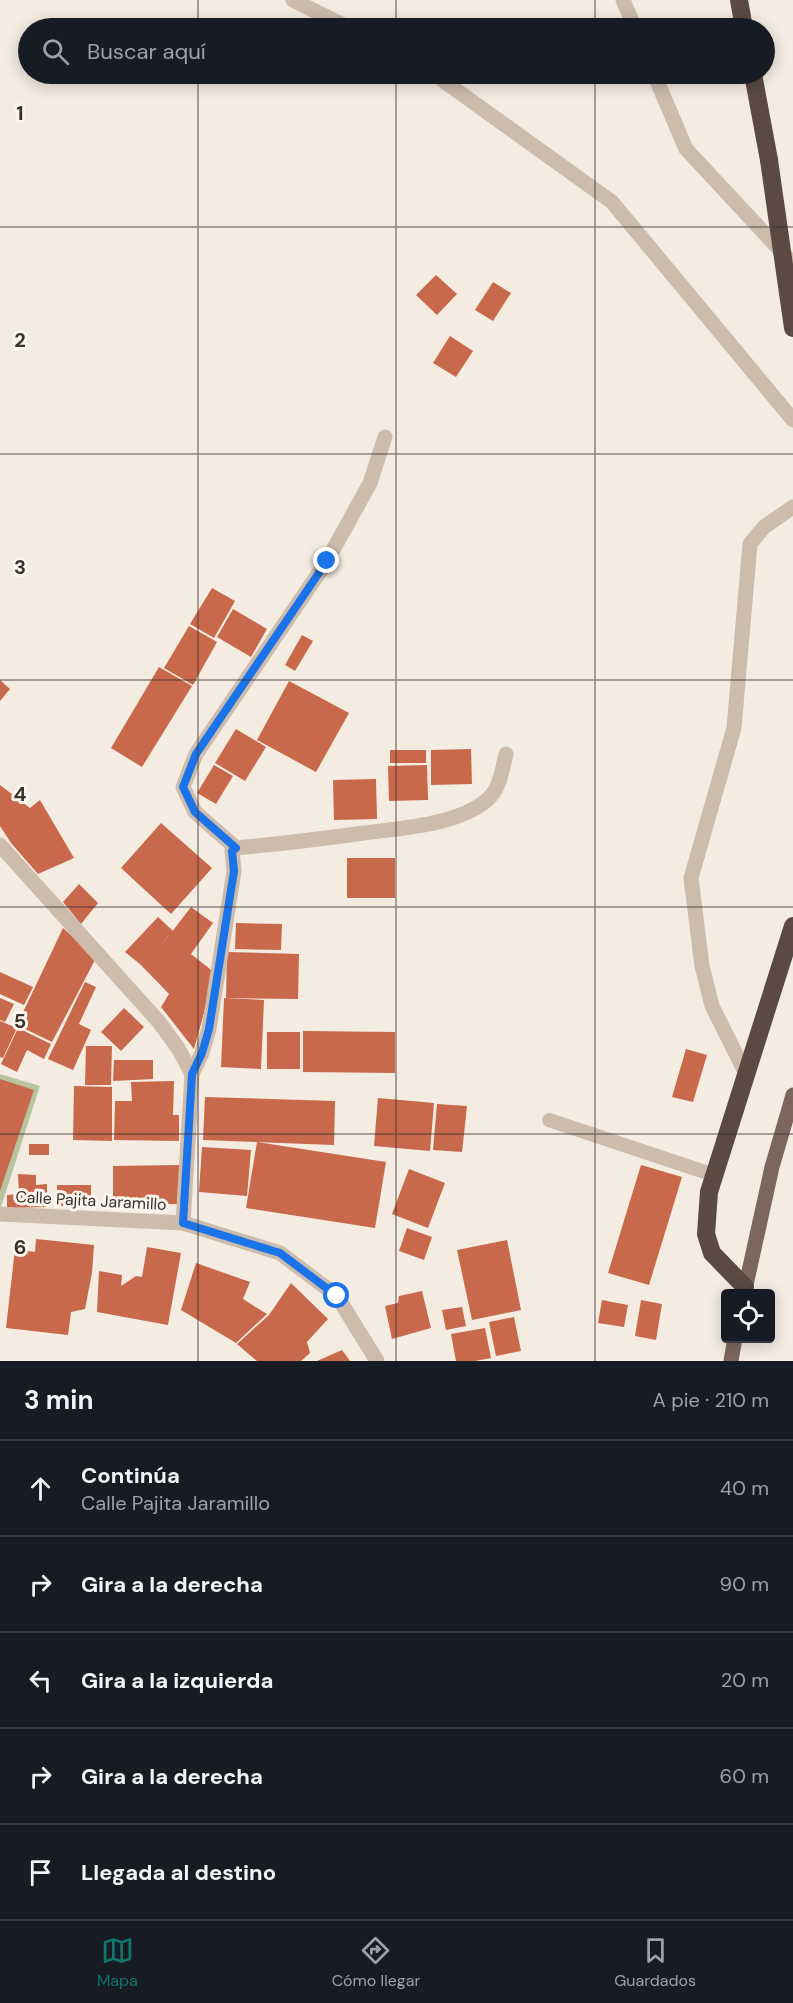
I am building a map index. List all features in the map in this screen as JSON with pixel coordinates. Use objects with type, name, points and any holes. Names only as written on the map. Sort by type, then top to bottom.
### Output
[{"type":"highway","points":[[739,0],[742,18]]},
{"type":"highway","points":[[755,84],[769,160],[793,328]]},
{"type":"highway","points":[[743,1289],[712,1253],[706,1234],[709,1192],[793,926]]},
{"type":"main road","points":[[744,1289],[772,1167],[793,1095]]},
{"type":"main road","points":[[731,1361],[734,1343]]},
{"type":"street","points":[[293,0],[330,18]]},
{"type":"street","points":[[623,0],[631,18]]},
{"type":"street","points":[[448,84],[612,202],[793,420]]},
{"type":"street","points":[[658,84],[686,149],[793,264]]},
{"type":"street","points":[[236,848],[195,812],[183,787],[196,754],[327,561],[370,483],[385,437]]},
{"type":"street","points":[[746,1074],[712,1006],[702,966],[691,878],[734,728],[750,544],[764,527],[793,507]]},
{"type":"street","points":[[183,1223],[192,1074],[202,1053],[209,1029],[234,871],[232,851],[236,848],[411,826],[471,812],[489,799],[498,785],[506,754]]},
{"type":"street","points":[[0,845],[159,1022],[178,1048],[192,1074]]},
{"type":"street","name":"Calle Pajita Jaramillo","points":[[0,1214],[183,1223],[280,1253],[337,1296],[377,1361]]},
{"type":"lane","points":[[549,1120],[714,1175]]},
{"type":"green space","points":[[0,1074],[40,1086],[0,1210]]},
{"type":"building","points":[[436,275],[457,294],[437,315],[416,295]]},
{"type":"building","points":[[493,282],[511,293],[493,321],[475,310]]},
{"type":"building","points":[[450,336],[473,351],[456,377],[433,363]]},
{"type":"building","points":[[212,588],[235,601],[214,638],[190,624]]},
{"type":"building","points":[[233,609],[267,629],[251,657],[217,637]]},
{"type":"building","points":[[189,626],[217,642],[193,685],[164,668]]},
{"type":"building","points":[[302,635],[313,641],[295,671],[285,665]]},
{"type":"building","points":[[159,667],[192,686],[142,767],[111,748]]},
{"type":"building","points":[[0,680],[10,689],[0,701]]},
{"type":"building","points":[[289,681],[349,713],[316,772],[257,740]]},
{"type":"building","points":[[236,729],[266,747],[245,781],[215,763]]},
{"type":"building","points":[[471,749],[472,784],[431,785],[431,750]]},
{"type":"building","points":[[390,750],[426,750],[426,763],[390,763]]},
{"type":"building","points":[[214,765],[233,776],[216,804],[197,793]]},
{"type":"building","points":[[427,765],[428,800],[389,801],[388,766]]},
{"type":"building","points":[[376,779],[377,819],[334,820],[333,780]]},
{"type":"building","points":[[0,785],[30,808],[40,800],[74,858],[38,874],[11,843],[0,826]]},
{"type":"building","points":[[161,823],[212,868],[171,914],[121,868]]},
{"type":"building","points":[[347,858],[395,858],[395,898],[347,898]]},
{"type":"building","points":[[79,884],[98,903],[81,924],[63,902]]},
{"type":"building","points":[[191,907],[213,923],[191,954],[215,973],[194,1049],[161,1007],[169,994],[125,952],[158,917],[173,931]]},
{"type":"building","points":[[236,923],[282,924],[281,950],[235,949]]},
{"type":"building","points":[[63,928],[96,958],[52,1042],[17,1025]]},
{"type":"building","points":[[227,952],[299,954],[298,999],[226,998]]},
{"type":"building","points":[[0,972],[33,987],[24,1005],[0,994]]},
{"type":"building","points":[[85,982],[96,987],[79,1024],[91,1030],[73,1070],[48,1059]]},
{"type":"building","points":[[0,998],[14,1004],[5,1022],[0,1020]]},
{"type":"building","points":[[224,998],[264,1000],[261,1069],[221,1067]]},
{"type":"building","points":[[124,1008],[144,1027],[121,1051],[101,1032]]},
{"type":"building","points":[[0,1021],[17,1028],[3,1058],[0,1057]]},
{"type":"building","points":[[18,1028],[51,1044],[44,1059],[27,1050],[17,1072],[1,1064]]},
{"type":"building","points":[[303,1031],[395,1032],[395,1073],[303,1072]]},
{"type":"building","points":[[267,1032],[300,1032],[300,1069],[267,1069]]},
{"type":"building","points":[[86,1046],[112,1046],[111,1085],[85,1085]]},
{"type":"building","points":[[686,1049],[707,1055],[693,1102],[672,1097]]},
{"type":"building","points":[[114,1060],[153,1060],[153,1079],[113,1081]]},
{"type":"building","points":[[0,1079],[34,1090],[0,1191]]},
{"type":"building","points":[[174,1081],[173,1115],[179,1115],[179,1141],[114,1140],[115,1101],[132,1101],[131,1082]]},
{"type":"building","points":[[74,1086],[112,1087],[112,1141],[73,1140]]},
{"type":"building","points":[[205,1097],[335,1101],[334,1145],[203,1140]]},
{"type":"building","points":[[378,1098],[434,1103],[430,1151],[374,1146]]},
{"type":"building","points":[[437,1104],[467,1106],[462,1152],[433,1150]]},
{"type":"building","points":[[257,1142],[386,1162],[375,1228],[246,1208]]},
{"type":"building","points":[[29,1144],[49,1144],[49,1155],[29,1155]]},
{"type":"building","points":[[202,1147],[251,1150],[247,1196],[199,1192]]},
{"type":"building","points":[[179,1165],[179,1204],[113,1204],[113,1166]]},
{"type":"building","points":[[641,1165],[682,1177],[649,1285],[608,1273]]},
{"type":"building","points":[[409,1169],[445,1183],[428,1228],[392,1214]]},
{"type":"building","points":[[18,1174],[36,1175],[36,1185],[47,1184],[47,1207],[7,1208],[7,1195],[19,1194]]},
{"type":"building","points":[[57,1185],[91,1185],[91,1205],[57,1206]]},
{"type":"building","points":[[407,1228],[432,1237],[424,1260],[399,1251]]},
{"type":"building","points":[[36,1239],[94,1245],[92,1273],[85,1309],[71,1312],[68,1335],[6,1328],[15,1249],[35,1252]]},
{"type":"building","points":[[507,1240],[521,1310],[472,1320],[457,1250]]},
{"type":"building","points":[[147,1247],[181,1253],[168,1325],[97,1312],[99,1271],[122,1275],[121,1286],[136,1276],[142,1277]]},
{"type":"building","points":[[196,1263],[250,1282],[243,1299],[267,1314],[236,1343],[181,1310]]},
{"type":"building","points":[[291,1283],[328,1319],[307,1342],[310,1353],[301,1361],[257,1361],[237,1344],[269,1315]]},
{"type":"building","points":[[422,1291],[431,1328],[392,1339],[385,1306],[398,1303],[399,1296]]},
{"type":"building","points":[[602,1300],[628,1305],[624,1327],[598,1323]]},
{"type":"building","points":[[641,1300],[662,1304],[656,1340],[635,1336]]},
{"type":"building","points":[[462,1307],[466,1326],[446,1330],[442,1310]]},
{"type":"building","points":[[514,1317],[521,1351],[496,1356],[489,1322]]},
{"type":"building","points":[[485,1328],[491,1358],[456,1361],[451,1334]]},
{"type":"building","points":[[342,1350],[350,1361],[317,1361]]},
{"type":"route","points":[[327,561],[196,754],[183,787],[195,812],[236,848],[232,851],[234,871],[209,1029],[202,1053],[192,1074],[183,1223],[280,1253],[337,1296]]}]
